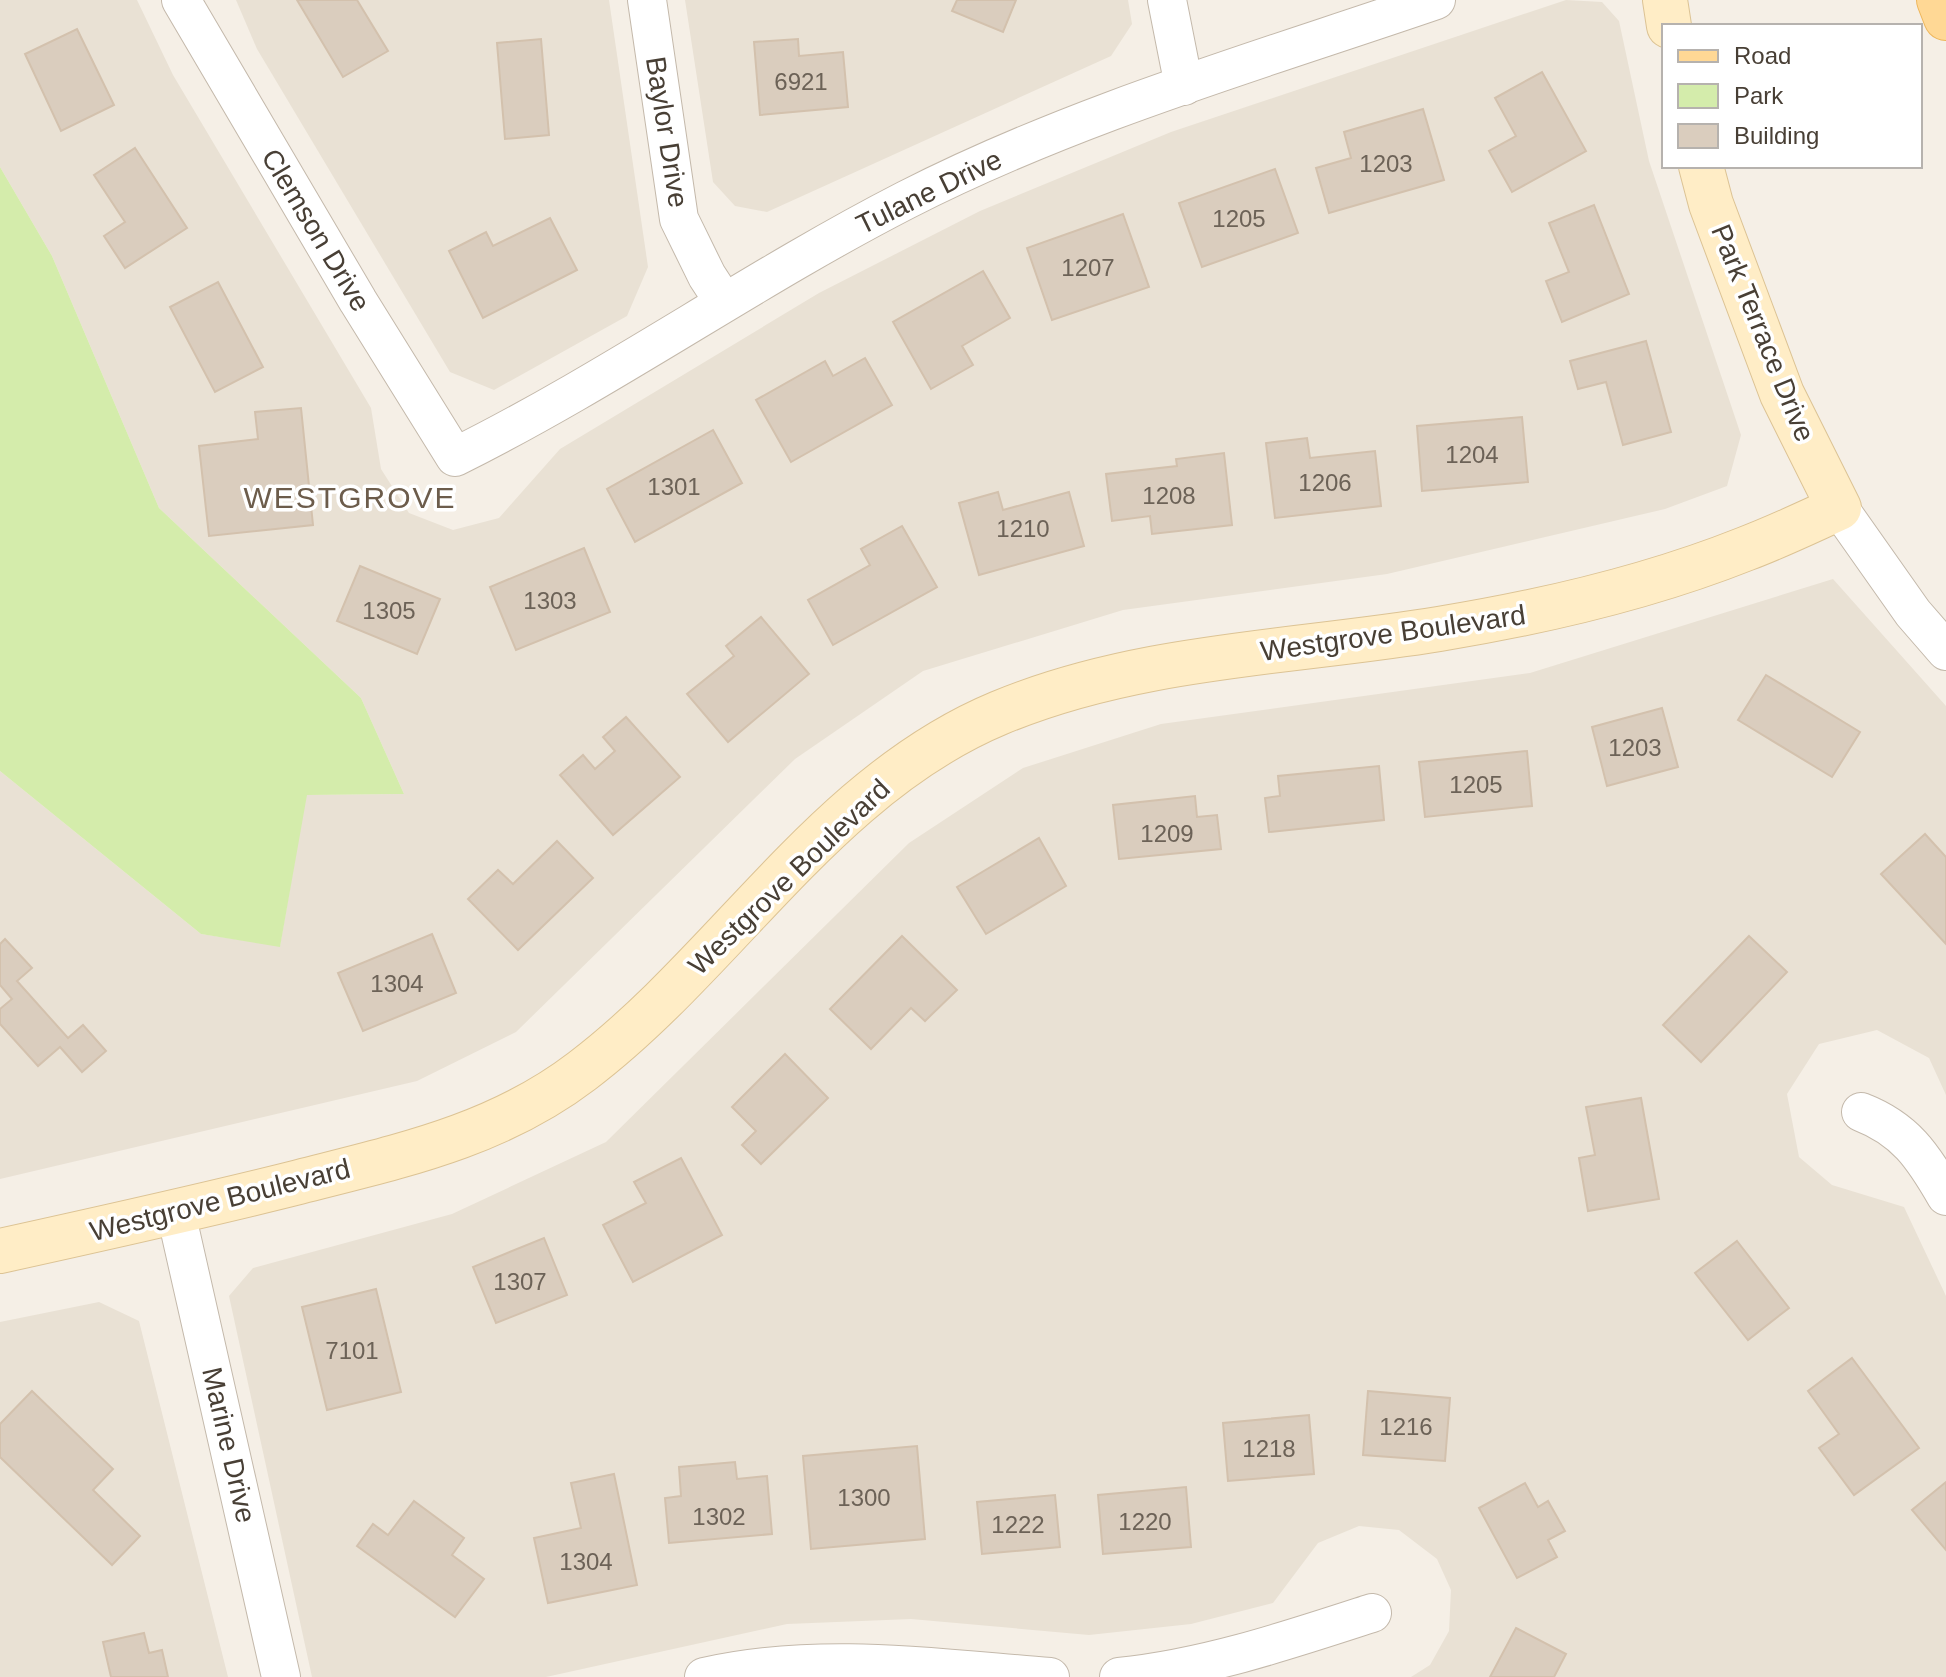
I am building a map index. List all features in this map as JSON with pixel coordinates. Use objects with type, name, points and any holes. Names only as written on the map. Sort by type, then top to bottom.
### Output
[{"type":"main road","points":[[1939,0],[1946,18]]},
{"type":"street","name":"Clemson Drive","points":[[181,0],[358,301],[455,457]]},
{"type":"street","name":"Baylor Drive","points":[[647,0],[679,219],[707,276],[724,302]]},
{"type":"street","points":[[1167,0],[1184,86]]},
{"type":"street","name":"Tulane Drive","points":[[455,457],[529,420],[774,271],[907,199],[1077,124],[1436,0]]},
{"type":"street","points":[[1665,0],[1669,24]]},
{"type":"street","name":"Park Terrace Drive","points":[[1702,168],[1711,204],[1782,394],[1839,508],[1913,613],[1946,651]]},
{"type":"street","name":"Westgrove Boulevard","points":[[0,1251],[176,1213],[431,1149],[490,1126],[552,1092],[635,1027],[863,799],[925,753],[993,715],[1059,690],[1121,674],[1434,630],[1542,611],[1627,588],[1744,550],[1839,508]]},
{"type":"street","points":[[1861,1112],[1885,1121],[1909,1143],[1928,1165],[1946,1196]]},
{"type":"street","name":"Marine Drive","points":[[176,1213],[281,1677]]},
{"type":"street","points":[[1119,1677],[1161,1673],[1256,1651],[1372,1613]]},
{"type":"street","points":[[704,1677],[757,1667],[840,1661],[951,1673],[1050,1677]]},
{"type":"shaded area","points":[[0,0],[137,0],[173,75],[371,408],[381,469],[409,513],[453,530],[499,518],[560,449],[819,293],[980,211],[1171,132],[1566,0],[1602,2],[1619,21],[1649,161],[1741,435],[1727,486],[1665,509],[1387,574],[1123,610],[923,671],[795,759],[516,1032],[417,1081],[0,1179],[0,771],[201,934],[280,946],[306,795],[404,794],[361,698],[159,508],[52,256],[0,167]]},
{"type":"shaded area","points":[[236,0],[609,0],[648,267],[627,316],[494,390],[450,372],[257,49]]},
{"type":"shaded area","points":[[685,0],[1128,0],[1132,24],[1111,56],[767,212],[735,206],[713,182]]},
{"type":"shaded area","points":[[1833,579],[1946,706],[1946,1095],[1929,1058],[1877,1030],[1819,1044],[1787,1094],[1799,1157],[1832,1185],[1904,1207],[1946,1296],[1946,1677],[1411,1677],[1430,1665],[1449,1631],[1451,1590],[1437,1559],[1399,1530],[1359,1526],[1318,1543],[1273,1603],[1191,1624],[1089,1635],[911,1619],[787,1624],[546,1677],[312,1677],[229,1296],[253,1268],[452,1214],[606,1142],[909,843],[1023,768],[1161,724],[1530,673]]},
{"type":"shaded area","points":[[99,1302],[139,1321],[228,1677],[0,1677],[0,1322]]},
{"type":"green space","points":[[0,167],[52,256],[159,508],[361,698],[404,794],[307,795],[280,947],[201,934],[0,771]]},
{"type":"building","points":[[297,0],[357,0],[388,51],[343,77]]},
{"type":"building","points":[[957,0],[1016,0],[1003,32],[952,11]]},
{"type":"building","points":[[77,29],[114,105],[61,131],[25,54]]},
{"type":"building","points":[[541,39],[549,135],[505,139],[497,43]]},
{"type":"building","points":[[798,39],[799,56],[843,52],[848,107],[760,115],[754,42]]},
{"type":"building","points":[[1542,72],[1586,151],[1512,192],[1489,151],[1516,136],[1495,98]]},
{"type":"building","points":[[1423,109],[1444,180],[1329,213],[1316,168],[1351,158],[1344,132]]},
{"type":"building","points":[[135,148],[187,228],[125,268],[104,236],[125,222],[94,175]]},
{"type":"building","points":[[1275,169],[1298,233],[1202,267],[1179,203]]},
{"type":"building","points":[[1594,205],[1629,294],[1562,322],[1546,281],[1569,272],[1549,223]]},
{"type":"building","points":[[1123,214],[1149,287],[1052,320],[1027,248]]},
{"type":"building","points":[[550,218],[577,270],[483,318],[449,251],[486,232],[493,246]]},
{"type":"building","points":[[983,271],[1010,318],[962,346],[973,365],[931,389],[893,322]]},
{"type":"building","points":[[218,282],[263,367],[215,392],[170,307]]},
{"type":"building","points":[[1646,341],[1671,432],[1623,445],[1606,382],[1578,389],[1570,361]]},
{"type":"building","points":[[865,358],[892,405],[791,462],[756,400],[825,361],[833,376]]},
{"type":"building","points":[[301,408],[313,525],[209,536],[199,446],[258,439],[255,412]]},
{"type":"building","points":[[1522,417],[1528,482],[1422,491],[1417,426]]},
{"type":"building","points":[[713,430],[742,483],[635,542],[607,489]]},
{"type":"building","points":[[1307,438],[1310,458],[1375,451],[1381,506],[1275,518],[1266,443]]},
{"type":"building","points":[[1224,453],[1232,525],[1152,534],[1150,516],[1112,521],[1106,474],[1177,466],[1176,459]]},
{"type":"building","points":[[998,492],[1003,510],[1069,492],[1084,546],[979,575],[959,503]]},
{"type":"building","points":[[902,526],[937,587],[833,645],[808,600],[870,565],[861,549]]},
{"type":"building","points":[[584,548],[610,612],[516,650],[490,587]]},
{"type":"building","points":[[360,566],[440,599],[417,654],[337,621]]},
{"type":"building","points":[[761,617],[809,674],[728,742],[687,694],[734,656],[726,646]]},
{"type":"building","points":[[1766,675],[1860,732],[1832,777],[1738,720]]},
{"type":"building","points":[[1662,708],[1678,767],[1607,786],[1592,727]]},
{"type":"building","points":[[626,717],[680,777],[613,835],[560,775],[583,755],[595,769],[615,751],[603,737]]},
{"type":"building","points":[[1527,751],[1532,806],[1425,817],[1419,762]]},
{"type":"building","points":[[1379,766],[1384,820],[1269,832],[1265,798],[1280,796],[1278,776]]},
{"type":"building","points":[[1195,796],[1197,817],[1217,815],[1221,849],[1119,859],[1113,805]]},
{"type":"building","points":[[1925,834],[1946,857],[1946,944],[1881,874]]},
{"type":"building","points":[[1039,838],[1066,886],[986,934],[957,887]]},
{"type":"building","points":[[557,841],[593,878],[518,950],[468,899],[498,870],[513,884]]},
{"type":"building","points":[[432,934],[456,993],[363,1031],[338,973]]},
{"type":"building","points":[[902,936],[957,990],[925,1021],[911,1008],[871,1049],[830,1009]]},
{"type":"building","points":[[1749,936],[1787,972],[1701,1062],[1663,1025]]},
{"type":"building","points":[[5,939],[32,968],[17,981],[68,1038],[83,1025],[106,1051],[82,1072],[60,1047],[38,1066],[0,1024],[0,1009],[12,999],[0,985],[0,944]]},
{"type":"building","points":[[785,1054],[828,1098],[761,1164],[742,1145],[756,1131],[732,1107]]},
{"type":"building","points":[[1641,1098],[1659,1199],[1588,1211],[1579,1158],[1595,1155],[1586,1107]]},
{"type":"building","points":[[681,1158],[722,1235],[633,1282],[603,1225],[646,1203],[634,1182]]},
{"type":"building","points":[[544,1238],[567,1295],[496,1323],[473,1267]]},
{"type":"building","points":[[1737,1241],[1789,1308],[1748,1340],[1695,1273]]},
{"type":"building","points":[[376,1289],[401,1392],[327,1410],[302,1307]]},
{"type":"building","points":[[1852,1358],[1919,1448],[1854,1495],[1819,1448],[1839,1434],[1808,1391]]},
{"type":"building","points":[[32,1391],[113,1469],[93,1490],[140,1536],[112,1565],[0,1457],[0,1424]]},
{"type":"building","points":[[1368,1391],[1450,1398],[1445,1461],[1363,1455]]},
{"type":"building","points":[[1309,1415],[1314,1474],[1228,1481],[1223,1423]]},
{"type":"building","points":[[917,1446],[925,1539],[811,1549],[803,1456]]},
{"type":"building","points":[[735,1462],[737,1479],[767,1476],[772,1534],[669,1543],[665,1498],[681,1496],[679,1467]]},
{"type":"building","points":[[614,1474],[637,1585],[548,1603],[534,1538],[581,1528],[571,1483]]},
{"type":"building","points":[[1946,1482],[1946,1550],[1912,1510]]},
{"type":"building","points":[[1525,1483],[1538,1507],[1548,1501],[1565,1531],[1548,1540],[1557,1557],[1517,1578],[1479,1508]]},
{"type":"building","points":[[1186,1487],[1191,1547],[1103,1554],[1098,1495]]},
{"type":"building","points":[[1055,1495],[1060,1547],[982,1554],[977,1502]]},
{"type":"building","points":[[414,1501],[464,1538],[452,1555],[484,1579],[455,1617],[357,1546],[373,1524],[388,1535]]},
{"type":"building","points":[[1516,1628],[1566,1654],[1554,1677],[1490,1677]]},
{"type":"building","points":[[144,1633],[149,1653],[162,1650],[168,1677],[111,1677],[103,1642]]},
{"type":"district","name":"WESTGROVE","points":[[350,497]]}]
